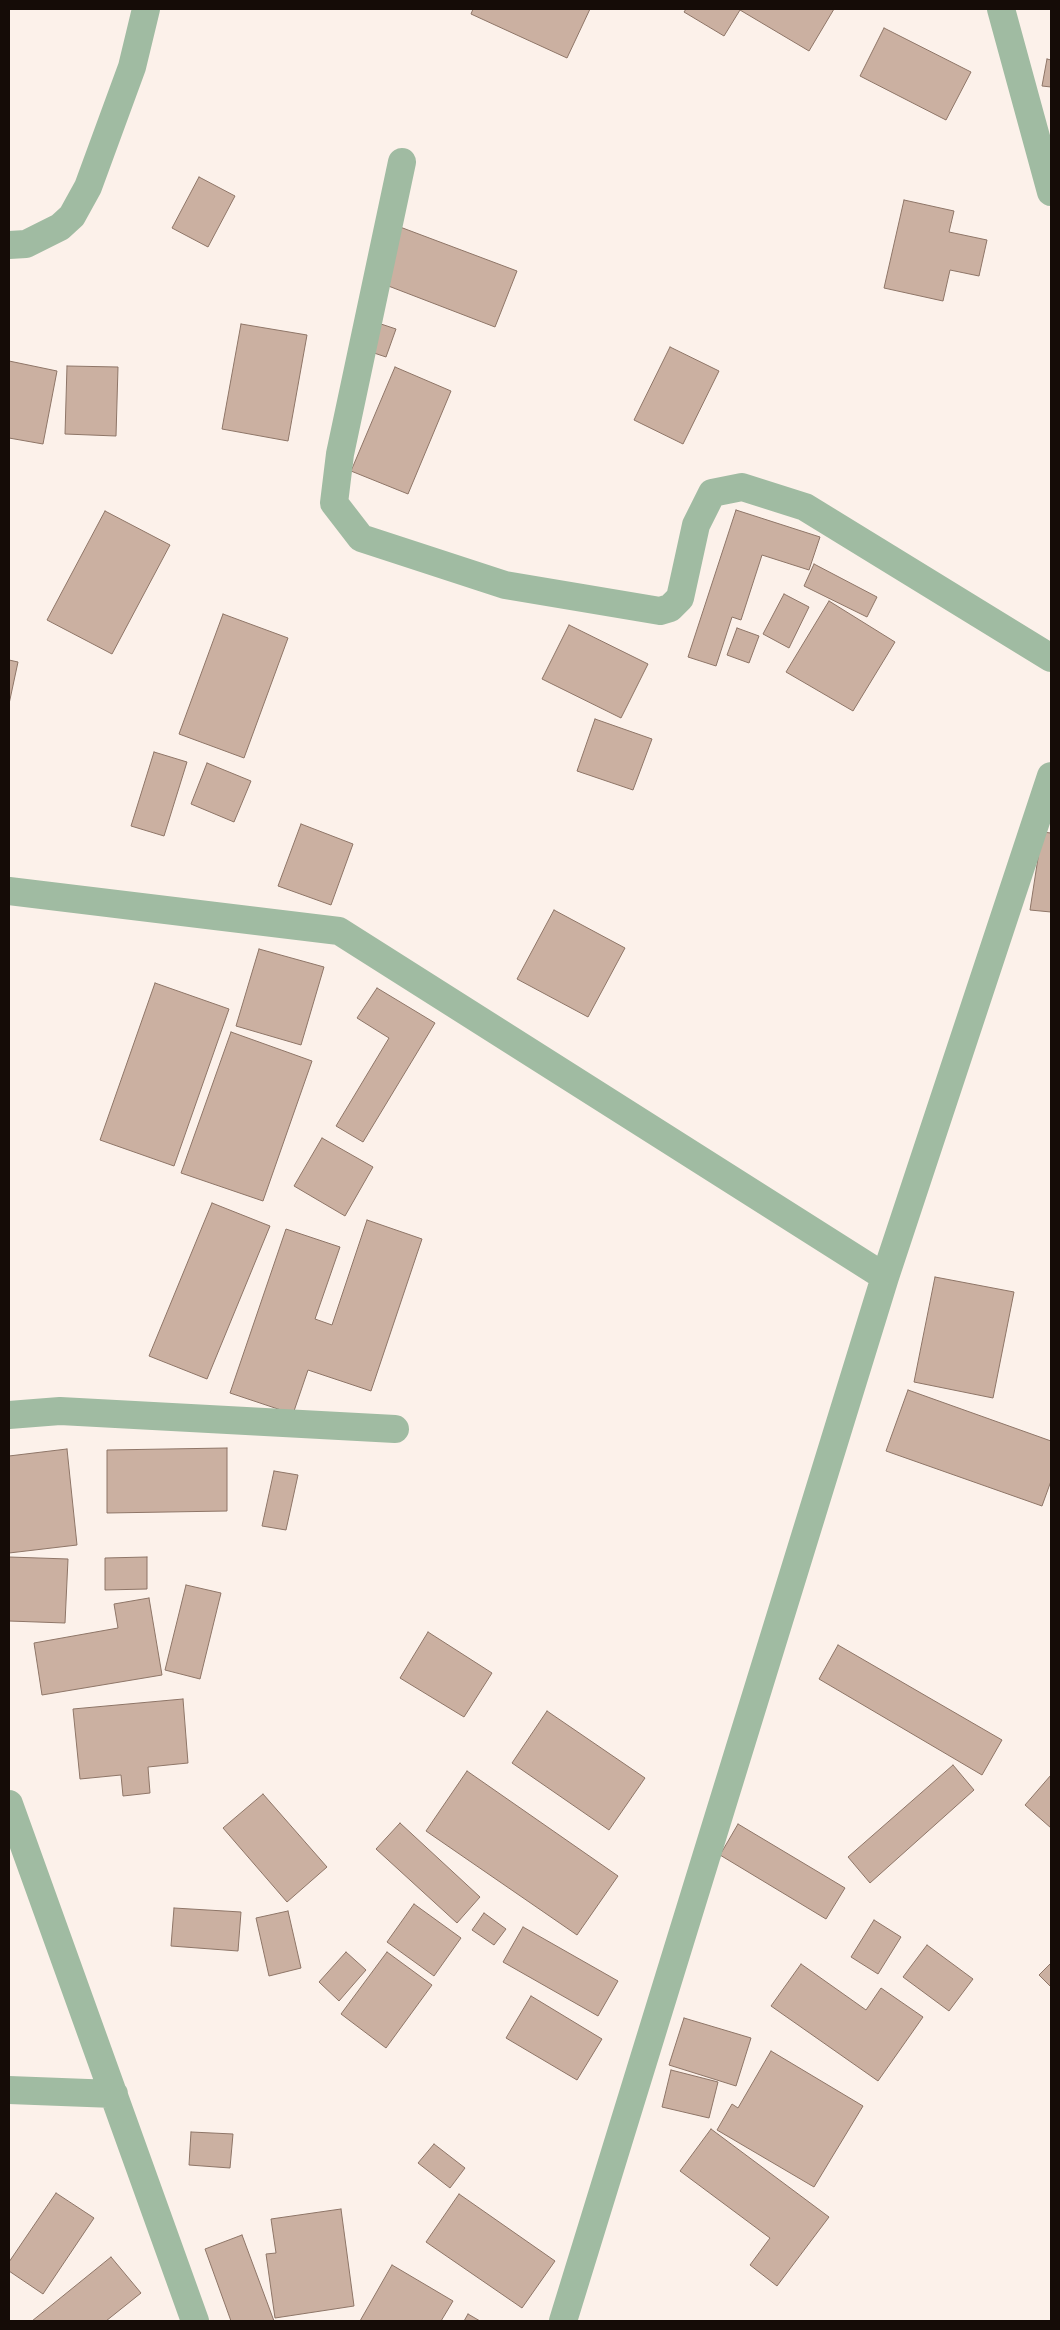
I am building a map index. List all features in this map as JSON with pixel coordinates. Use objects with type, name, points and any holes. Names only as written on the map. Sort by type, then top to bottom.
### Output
[{"type":"street","points":[[9,244],[26,244],[60,227],[72,216],[88,187],[125,85],[146,9]]},
{"type":"street","points":[[1002,9],[1051,192]]},
{"type":"street","points":[[402,162],[340,454],[334,503],[362,538],[506,585],[660,610],[670,608],[680,598],[696,525],[712,493],[742,487],[805,507],[1051,658]]},
{"type":"street","points":[[563,2321],[885,1277],[1051,776]]},
{"type":"street","points":[[9,891],[339,931],[885,1277]]},
{"type":"street","points":[[9,1415],[60,1411],[395,1429]]},
{"type":"street","points":[[9,1804],[195,2321]]},
{"type":"street","points":[[9,2090],[114,2094]]},
{"type":"building","points":[[473,9],[590,9],[567,58],[471,14]]},
{"type":"building","points":[[686,9],[834,9],[809,51],[740,10],[724,36],[684,12]]},
{"type":"building","points":[[884,28],[971,72],[946,120],[860,76]]},
{"type":"building","points":[[1047,59],[1051,60],[1051,87],[1042,86]]},
{"type":"building","points":[[199,177],[235,196],[208,247],[172,228]]},
{"type":"building","points":[[904,200],[954,211],[949,232],[987,240],[979,276],[950,270],[943,301],[884,288]]},
{"type":"building","points":[[400,227],[517,271],[495,327],[378,282]]},
{"type":"building","points":[[372,321],[396,329],[386,357],[362,349]]},
{"type":"building","points":[[241,324],[307,335],[288,441],[222,429]]},
{"type":"building","points":[[670,347],[719,371],[683,444],[634,420]]},
{"type":"building","points":[[9,361],[57,371],[43,444],[9,438]]},
{"type":"building","points":[[67,366],[118,367],[116,436],[65,434]]},
{"type":"building","points":[[395,367],[451,391],[408,494],[351,471]]},
{"type":"building","points":[[736,510],[820,537],[809,570],[762,555],[741,620],[732,617],[716,666],[688,657]]},
{"type":"building","points":[[105,511],[170,545],[112,654],[47,620]]},
{"type":"building","points":[[814,564],[877,597],[867,617],[804,586]]},
{"type":"building","points":[[784,594],[809,607],[789,648],[763,634]]},
{"type":"building","points":[[829,601],[895,642],[853,711],[786,672]]},
{"type":"building","points":[[223,614],[288,638],[244,758],[179,734]]},
{"type":"building","points":[[569,625],[648,664],[621,718],[542,679]]},
{"type":"building","points":[[737,628],[759,636],[749,663],[727,655]]},
{"type":"building","points":[[9,660],[18,662],[9,704]]},
{"type":"building","points":[[595,719],[652,739],[633,790],[577,771]]},
{"type":"building","points":[[154,752],[187,762],[164,836],[131,826]]},
{"type":"building","points":[[207,763],[251,781],[234,822],[191,804]]},
{"type":"building","points":[[301,824],[353,844],[331,905],[278,886]]},
{"type":"building","points":[[1042,832],[1051,833],[1051,912],[1030,910]]},
{"type":"building","points":[[554,910],[625,948],[588,1017],[517,979]]},
{"type":"building","points":[[259,949],[324,967],[301,1045],[236,1026]]},
{"type":"building","points":[[155,983],[229,1009],[174,1166],[100,1140]]},
{"type":"building","points":[[377,988],[435,1023],[363,1142],[336,1126],[389,1038],[357,1018]]},
{"type":"building","points":[[231,1032],[312,1061],[263,1201],[181,1173]]},
{"type":"building","points":[[322,1138],[373,1167],[345,1216],[294,1186]]},
{"type":"building","points":[[212,1203],[270,1226],[207,1379],[149,1356]]},
{"type":"building","points":[[367,1220],[422,1239],[371,1391],[308,1370],[293,1414],[230,1393],[286,1229],[340,1247],[315,1319],[332,1325]]},
{"type":"building","points":[[935,1277],[1014,1292],[993,1398],[914,1382]]},
{"type":"building","points":[[908,1390],[1051,1441],[1051,1481],[1042,1506],[886,1451]]},
{"type":"building","points":[[227,1448],[227,1511],[107,1513],[107,1450]]},
{"type":"building","points":[[67,1449],[77,1545],[9,1553],[9,1456]]},
{"type":"building","points":[[274,1471],[298,1475],[286,1530],[262,1526]]},
{"type":"building","points":[[9,1557],[68,1559],[65,1623],[9,1621]]},
{"type":"building","points":[[147,1557],[147,1589],[105,1590],[105,1558]]},
{"type":"building","points":[[186,1585],[221,1593],[200,1679],[165,1670]]},
{"type":"building","points":[[149,1598],[162,1675],[42,1695],[34,1643],[118,1628],[114,1604]]},
{"type":"building","points":[[428,1632],[492,1673],[464,1717],[400,1678]]},
{"type":"building","points":[[838,1645],[1002,1740],[982,1775],[819,1679]]},
{"type":"building","points":[[183,1699],[188,1763],[148,1767],[150,1793],[123,1796],[121,1775],[80,1779],[73,1709]]},
{"type":"building","points":[[547,1711],[645,1778],[609,1830],[512,1763]]},
{"type":"building","points":[[953,1765],[974,1790],[870,1883],[848,1857]]},
{"type":"building","points":[[467,1771],[618,1876],[577,1935],[426,1831]]},
{"type":"building","points":[[1051,1775],[1051,1828],[1025,1805]]},
{"type":"building","points":[[263,1794],[327,1867],[287,1902],[223,1828]]},
{"type":"building","points":[[400,1823],[480,1897],[457,1923],[376,1849]]},
{"type":"building","points":[[738,1824],[845,1888],[826,1919],[720,1855]]},
{"type":"building","points":[[414,1904],[461,1938],[434,1976],[387,1942]]},
{"type":"building","points":[[174,1908],[241,1912],[238,1951],[171,1946]]},
{"type":"building","points":[[288,1911],[301,1968],[269,1976],[256,1918]]},
{"type":"building","points":[[484,1913],[506,1929],[494,1945],[472,1930]]},
{"type":"building","points":[[874,1920],[901,1937],[878,1974],[851,1957]]},
{"type":"building","points":[[523,1927],[618,1981],[598,2016],[503,1962]]},
{"type":"building","points":[[927,1945],[973,1979],[949,2011],[903,1977]]},
{"type":"building","points":[[346,1952],[366,1970],[339,2001],[319,1982]]},
{"type":"building","points":[[387,1952],[432,1985],[386,2048],[341,2014]]},
{"type":"building","points":[[1051,1963],[1051,1987],[1039,1975]]},
{"type":"building","points":[[801,1964],[866,2010],[881,1988],[923,2017],[878,2081],[771,2006]]},
{"type":"building","points":[[531,1996],[602,2039],[577,2080],[506,2038]]},
{"type":"building","points":[[684,2018],[751,2038],[736,2086],[669,2065]]},
{"type":"building","points":[[771,2051],[863,2106],[814,2187],[717,2130],[732,2104],[738,2108]]},
{"type":"building","points":[[671,2070],[718,2082],[709,2118],[662,2107]]},
{"type":"building","points":[[711,2129],[829,2217],[777,2286],[750,2265],[770,2238],[680,2171]]},
{"type":"building","points":[[191,2132],[233,2134],[230,2168],[189,2165]]},
{"type":"building","points":[[434,2144],[465,2168],[450,2188],[418,2163]]},
{"type":"building","points":[[56,2193],[94,2218],[43,2294],[9,2271],[9,2262]]},
{"type":"building","points":[[459,2194],[555,2261],[522,2308],[426,2242]]},
{"type":"building","points":[[341,2209],[354,2306],[275,2318],[266,2254],[276,2253],[271,2219]]},
{"type":"building","points":[[242,2235],[274,2321],[231,2321],[205,2249]]},
{"type":"building","points":[[111,2257],[141,2293],[106,2321],[32,2321]]},
{"type":"building","points":[[392,2265],[453,2301],[441,2321],[360,2321]]},
{"type":"building","points":[[468,2314],[480,2321],[464,2321]]}]
